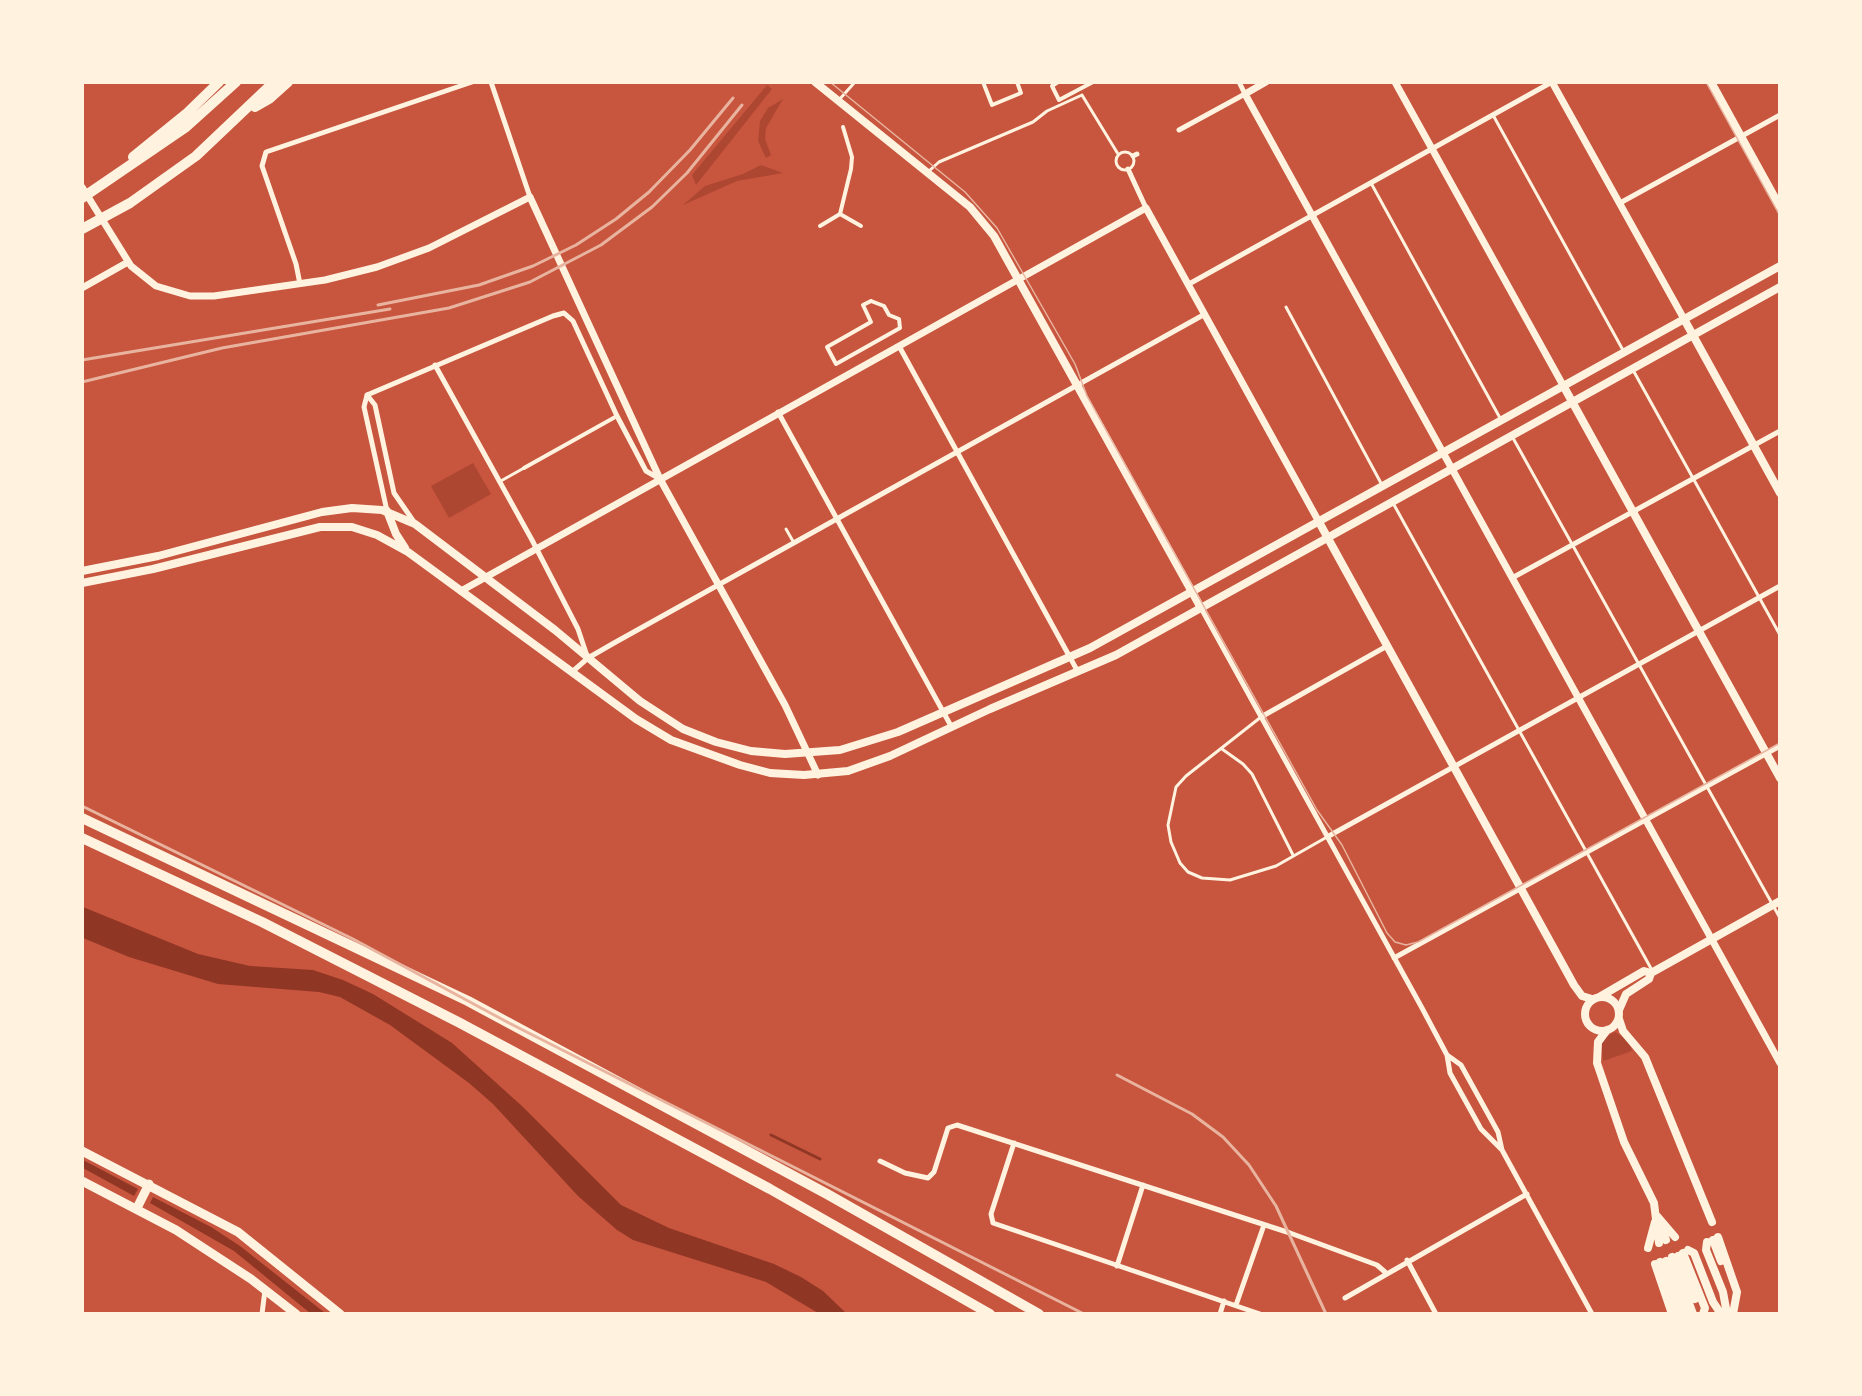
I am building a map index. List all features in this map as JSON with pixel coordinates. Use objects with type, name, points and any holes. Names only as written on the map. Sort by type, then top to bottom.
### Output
[{"type":"highway","points":[[82,192],[116,173],[186,114],[219,82]]},
{"type":"highway","points":[[82,198],[186,127],[236,82]]},
{"type":"highway","points":[[82,229],[130,203],[196,156],[244,113],[274,82]]},
{"type":"highway","points":[[244,113],[269,99],[288,82]]},
{"type":"highway","points":[[82,818],[468,1001],[827,1194],[1039,1314]]},
{"type":"highway","points":[[82,838],[262,922],[460,1023],[770,1189],[990,1314]]},
{"type":"highway","points":[[82,1150],[148,1187],[237,1232],[340,1314]]},
{"type":"highway","points":[[82,1181],[140,1204],[296,1314]]},
{"type":"highway","points":[[140,1204],[148,1187]]},
{"type":"main road","points":[[815,82],[977,213],[1001,247],[1201,608]]},
{"type":"main road","points":[[1711,82],[1779,207]]},
{"type":"main road","points":[[82,571],[187,549],[338,509],[367,508],[387,512],[416,524],[653,711],[698,736],[751,751],[809,754],[869,743],[1070,657],[1503,422],[1779,266]]},
{"type":"main road","points":[[82,583],[332,526],[367,531],[408,552],[636,719],[691,748],[757,770],[793,775],[818,775],[848,771],[868,765],[951,726],[1116,655],[1779,287]]},
{"type":"main road","points":[[1684,320],[1779,493]]},
{"type":"main road","points":[[1564,387],[1779,778]]},
{"type":"main road","points":[[387,512],[396,534],[408,552]]},
{"type":"main road","points":[[1319,522],[1578,991],[1597,998],[1612,999],[1623,1031],[1645,1057],[1709,1220]]},
{"type":"main road","points":[[1657,1215],[1662,1242],[1653,1198],[1634,1167],[1624,1142],[1601,1076],[1596,1049],[1601,1036],[1614,1026],[1626,994],[1649,979],[1652,973],[1776,903]]},
{"type":"main road","points":[[1607,1030],[1593,1028],[1586,1020],[1585,1010],[1597,998],[1644,971],[1652,973]]},
{"type":"main road","points":[[1713,1240],[1737,1292],[1731,1314],[1706,1250],[1713,1240]]},
{"type":"main road","points":[[1672,1257],[1694,1253],[1713,1302],[1721,1314]]},
{"type":"main road","points":[[1672,1257],[1672,1314]]},
{"type":"main road","points":[[1672,1257],[1680,1314]]},
{"type":"main road","points":[[1672,1257],[1686,1314]]},
{"type":"main road","points":[[1672,1257],[1693,1314]]},
{"type":"main road","points":[[1672,1257],[1705,1308],[1701,1314]]},
{"type":"street","points":[[300,284],[296,264],[262,166],[263,157],[273,149],[317,137],[472,82]]},
{"type":"street","points":[[491,82],[530,197],[660,479],[809,754],[818,775]]},
{"type":"street","points":[[983,82],[992,105],[1021,93],[1017,82]]},
{"type":"street","points":[[1058,82],[1052,86],[1059,100],[1093,82]]},
{"type":"street","points":[[1239,82],[1779,1061]]},
{"type":"street","points":[[1179,130],[1266,82]]},
{"type":"street","points":[[1395,82],[1564,387]]},
{"type":"street","points":[[1189,284],[1552,82],[1684,320]]},
{"type":"street","points":[[1620,203],[1779,115]]},
{"type":"street","points":[[820,226],[840,214],[852,164],[843,127]]},
{"type":"street","points":[[1128,169],[1146,208],[1319,522]]},
{"type":"street","points":[[82,187],[128,262],[156,286],[190,296],[300,284],[352,274],[429,248],[530,197]]},
{"type":"street","points":[[461,591],[1146,208]]},
{"type":"street","points":[[840,214],[861,226]]},
{"type":"street","points":[[82,288],[128,262]]},
{"type":"street","points":[[871,301],[884,306],[889,315],[900,321],[897,330],[836,364],[827,347],[871,322],[863,305],[871,301]]},
{"type":"street","points":[[387,512],[364,406],[368,395],[553,316],[564,314],[573,321],[617,416],[646,471],[660,479]]},
{"type":"street","points":[[572,672],[588,658],[1205,314]]},
{"type":"street","points":[[898,345],[1078,672]]},
{"type":"street","points":[[435,365],[537,549],[578,628],[588,658]]},
{"type":"street","points":[[368,395],[375,405],[394,493],[416,524]]},
{"type":"street","points":[[778,412],[951,726]]},
{"type":"street","points":[[524,468],[617,416]]},
{"type":"street","points":[[1512,578],[1779,431]]},
{"type":"street","points":[[1327,837],[1779,586]]},
{"type":"street","points":[[1201,608],[1447,1055],[1450,1073],[1481,1129],[1502,1150],[1592,1314]]},
{"type":"street","points":[[1261,717],[1387,646]]},
{"type":"street","points":[[1394,958],[1779,746]]},
{"type":"street","points":[[1447,1055],[1461,1065],[1498,1132],[1502,1150]]},
{"type":"street","points":[[880,1161],[905,1173],[927,1178],[934,1172],[948,1128],[954,1124],[1264,1225],[1377,1265],[1385,1272]]},
{"type":"street","points":[[1014,1143],[991,1214],[991,1220],[996,1225],[1260,1314]]},
{"type":"street","points":[[1118,1266],[1143,1185]]},
{"type":"street","points":[[1345,1298],[1385,1272],[1527,1194]]},
{"type":"street","points":[[1236,1305],[1264,1225]]},
{"type":"street","points":[[1407,1260],[1436,1314]]},
{"type":"street","points":[[262,1314],[265,1290]]},
{"type":"street","points":[[1220,1314],[1224,1301]]},
{"type":"lane","points":[[837,102],[855,82]]},
{"type":"lane","points":[[1077,83],[1118,154],[1118,166],[1128,169],[1134,164],[1135,155],[1125,152],[1118,154]]},
{"type":"lane","points":[[927,174],[939,162],[1033,122],[1047,111],[1082,95]]},
{"type":"lane","points":[[1492,115],[1624,354]]},
{"type":"lane","points":[[1371,183],[1503,422]]},
{"type":"lane","points":[[1286,307],[1383,486]]},
{"type":"lane","points":[[1632,369],[1779,635]]},
{"type":"lane","points":[[1512,436],[1706,786],[1776,903],[1779,918]]},
{"type":"lane","points":[[500,482],[524,468]]},
{"type":"lane","points":[[1392,501],[1652,973]]},
{"type":"lane","points":[[786,529],[794,543]]},
{"type":"lane","points":[[1261,717],[1186,776],[1173,795],[1169,812],[1169,834],[1180,863],[1193,875],[1215,881],[1245,877],[1327,837]]},
{"type":"lane","points":[[1222,749],[1244,764],[1252,774],[1293,855]]},
{"type":"shaded area","points":[[767,85],[772,89],[696,185],[692,175]]},
{"type":"shaded area","points":[[783,99],[766,128],[765,139],[771,155],[766,158],[758,141],[760,121],[768,108]]},
{"type":"shaded area","points":[[761,165],[783,173],[737,181],[683,205],[705,186],[743,174]]},
{"type":"shaded area","points":[[473,463],[491,494],[449,518],[431,486]]},
{"type":"shaded area","points":[[83,907],[198,954],[250,966],[313,970],[343,980],[373,994],[452,1043],[523,1107],[621,1205],[669,1228],[774,1264],[823,1291],[846,1313],[818,1313],[766,1282],[633,1240],[617,1230],[578,1196],[493,1104],[469,1083],[390,1025],[340,997],[319,992],[218,984],[129,957],[83,938]]},
{"type":"shaded area","points":[[1615,1032],[1629,1041],[1632,1051],[1603,1061],[1601,1046],[1606,1037]]},
{"type":"shaded area","points":[[83,1160],[138,1189],[134,1196],[83,1168]]},
{"type":"shaded area","points":[[153,1197],[211,1227],[240,1246],[325,1313],[310,1313],[234,1251],[150,1203]]},
{"type":"waterway","points":[[771,1135],[820,1159]]},
{"type":"tram line","points":[[830,82],[965,192],[997,228],[1075,364],[1087,396],[1317,810],[1342,845],[1387,933],[1395,942],[1406,945],[1418,942],[1780,743]]},
{"type":"tram line","points":[[1706,82],[1780,216]]},
{"type":"railway","points":[[378,305],[479,285],[533,266],[576,245],[616,219],[649,192],[690,150],[733,98]]},
{"type":"railway","points":[[82,382],[222,348],[449,308],[530,282],[601,245],[652,207],[687,173],[742,105]]},
{"type":"railway","points":[[82,360],[390,309]]},
{"type":"railway","points":[[82,806],[353,939],[509,1023],[1084,1314]]},
{"type":"railway","points":[[1117,1075],[1192,1114],[1223,1137],[1249,1165],[1276,1206],[1326,1314]]}]
